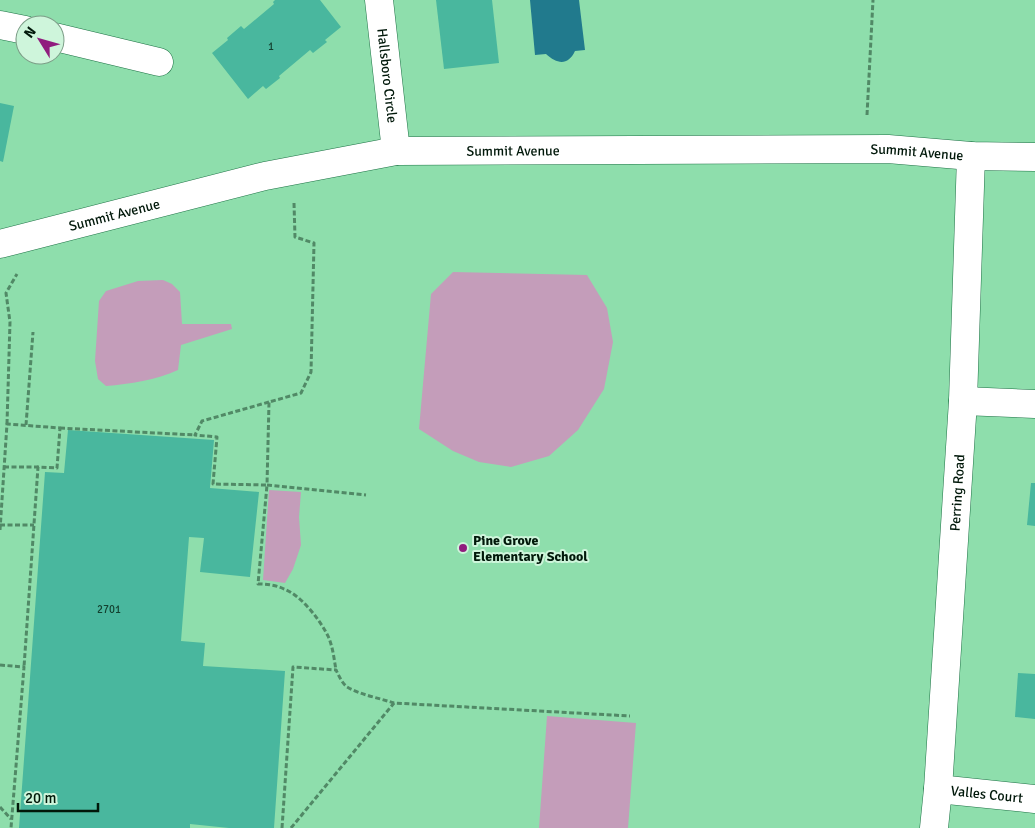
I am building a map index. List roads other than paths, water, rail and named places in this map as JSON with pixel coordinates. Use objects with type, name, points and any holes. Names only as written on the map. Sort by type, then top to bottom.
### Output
[{"type":"street","name":"Hallsboro Circle","points":[[380,0],[396,151]]},
{"type":"street","points":[[0,25],[15,28]]},
{"type":"street","points":[[65,39],[158,62]]},
{"type":"street","name":"Summit Avenue","points":[[0,244],[265,176],[396,151],[888,149],[971,156],[1035,157]]},
{"type":"street","name":"Perring Road","points":[[934,828],[963,401],[971,156]]},
{"type":"street","points":[[963,401],[1035,404]]},
{"type":"street","name":"Valles Court","points":[[938,790],[1035,799]]},
{"type":"water","points":[[530,0],[579,0],[585,50],[575,51],[569,59],[562,62],[554,60],[546,54],[535,55]]},
{"type":"place","name":"Pine Grove Elementary School","points":[[463,548]]}]
